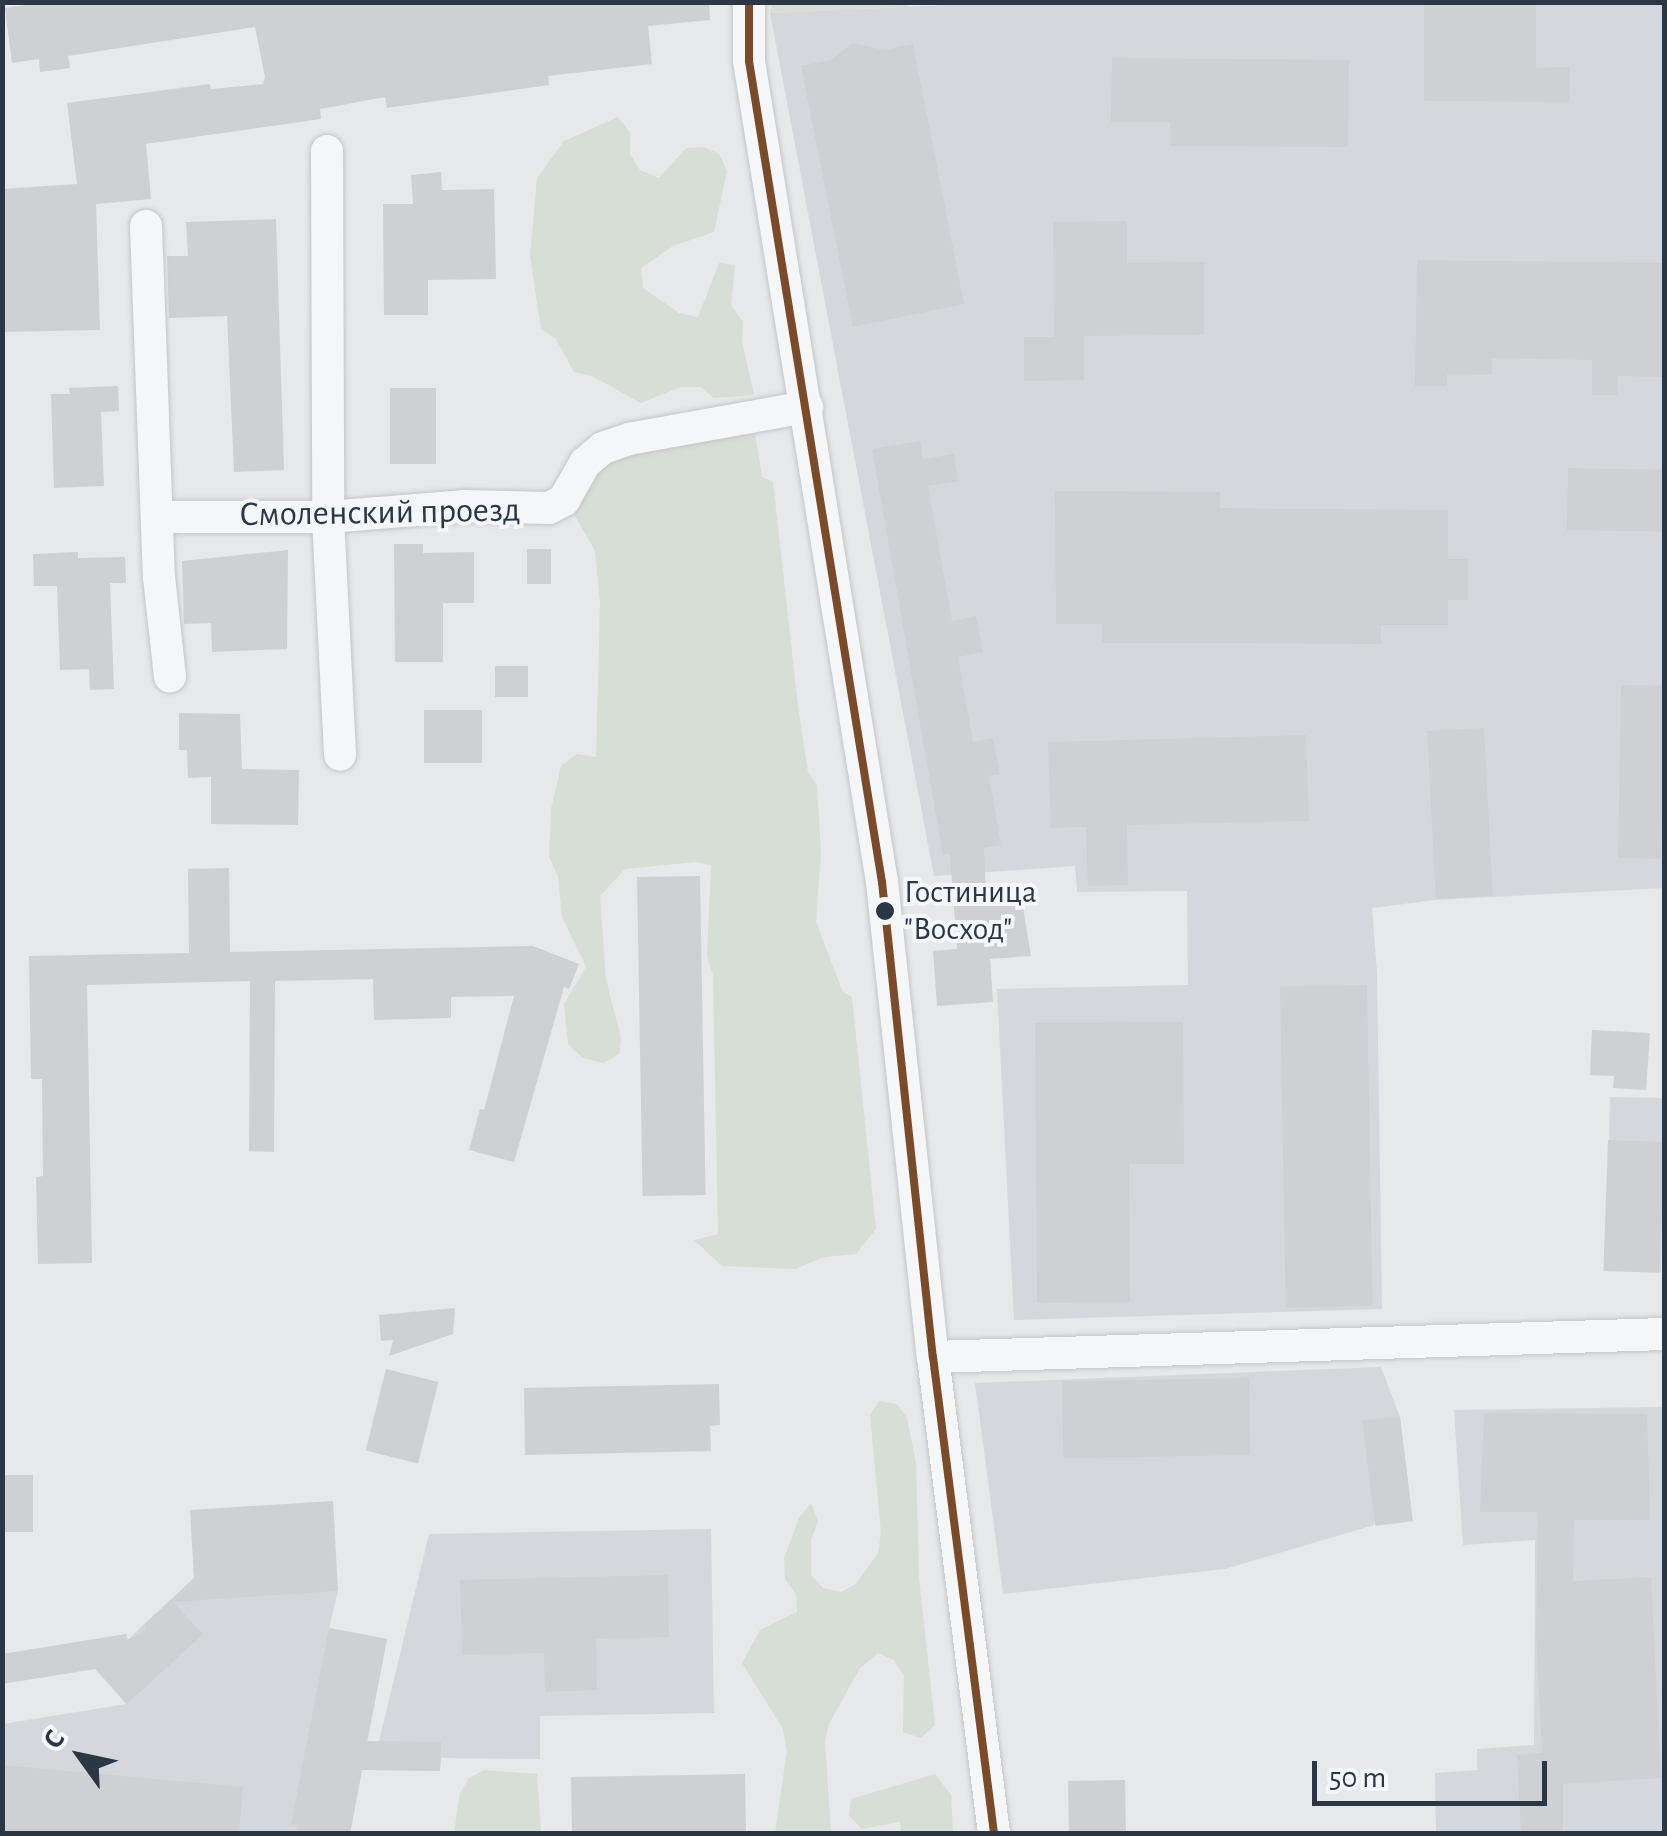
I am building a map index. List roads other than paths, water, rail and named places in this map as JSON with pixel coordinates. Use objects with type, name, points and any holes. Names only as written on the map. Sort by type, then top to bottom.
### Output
[{"type":"street","points":[[749,2],[749,61],[882,882],[932,1358],[994,1834]]},
{"type":"street","points":[[327,151],[328,517],[340,755]]},
{"type":"street","points":[[146,226],[159,577],[170,676]]},
{"type":"street","name":"Смоленский проезд","points":[[159,517],[328,517],[464,506],[549,508],[564,500],[585,463],[603,448],[629,439],[807,407]]},
{"type":"street","points":[[932,1358],[1664,1334]]},
{"type":"place","name":"Гостиница \"Восход\"","points":[[885,911]]}]
